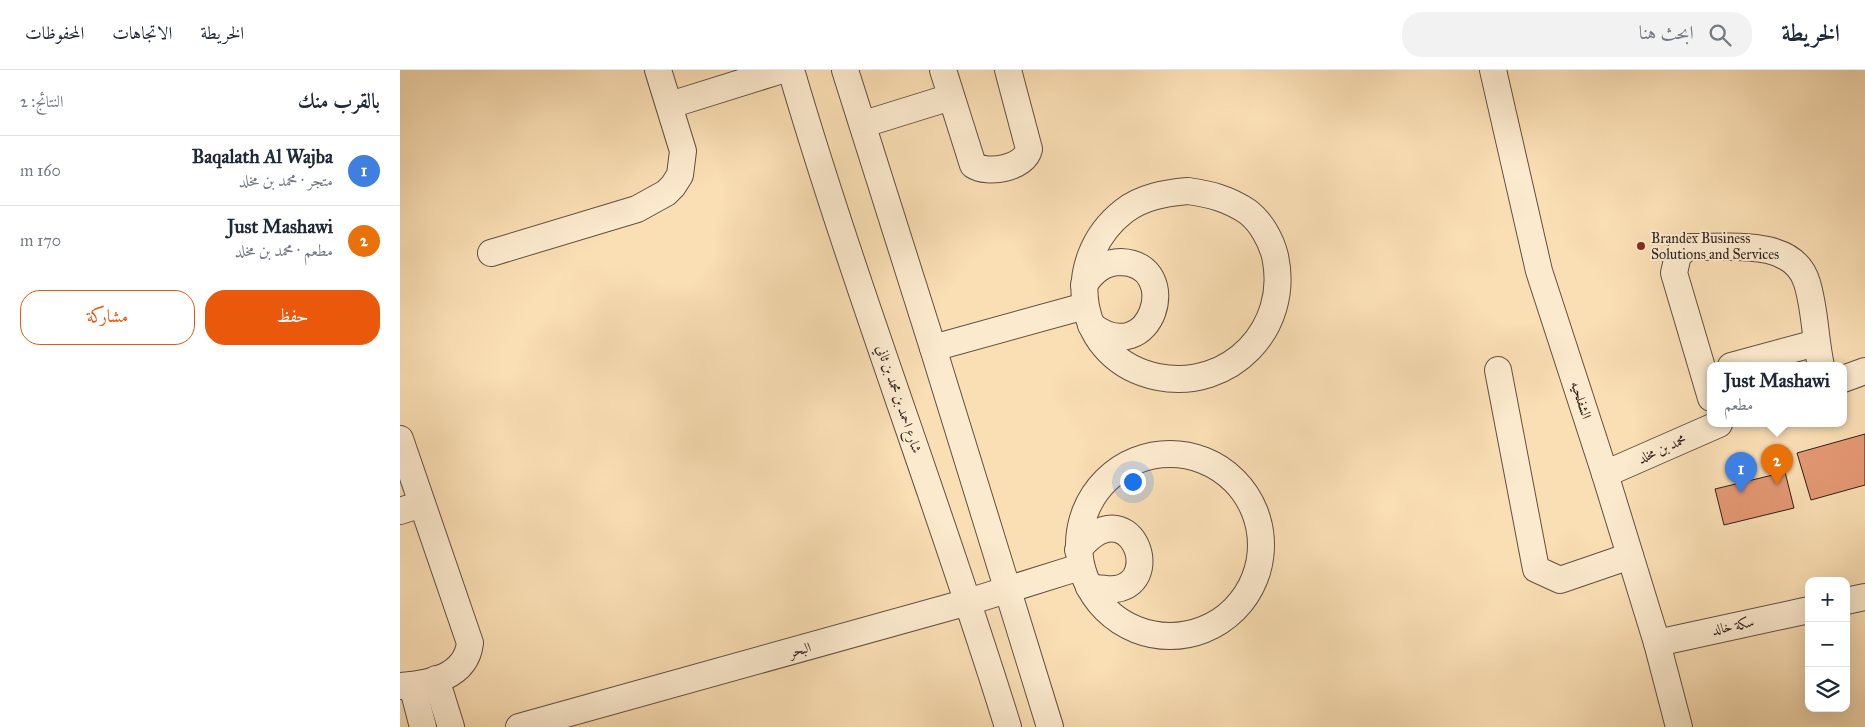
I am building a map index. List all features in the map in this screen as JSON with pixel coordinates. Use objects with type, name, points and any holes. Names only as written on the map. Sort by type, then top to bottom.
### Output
[{"type":"street","points":[[491,252],[637,208],[666,194],[680,175],[683,162],[682,145],[658,70]]},
{"type":"street","points":[[670,105],[782,70]]},
{"type":"street","name":"شارع احمد بن محمد بن ثاني","points":[[792,70],[814,149],[968,602],[1008,727]]},
{"type":"street","points":[[845,70],[864,124],[934,348],[1050,727]]},
{"type":"street","points":[[943,70],[973,164],[980,169],[988,170],[1023,160],[1028,155],[1029,149],[1008,70]]},
{"type":"street","name":"الشفلحيه","points":[[1494,70],[1539,271],[1605,474],[1656,643],[1679,727]]},
{"type":"street","points":[[864,124],[951,98]]},
{"type":"street","points":[[1188,191],[1210,194],[1230,201],[1249,213],[1264,230],[1273,248],[1278,289],[1274,310],[1265,329],[1237,360],[1219,370],[1199,377],[1178,379],[1157,376],[1137,370],[1118,360],[1102,345],[1087,305],[1087,263],[1096,243],[1109,225],[1125,210],[1144,199],[1166,193],[1188,191]]},
{"type":"street","points":[[1707,378],[1674,273],[1678,255],[1688,247],[1766,249],[1784,254],[1798,263],[1807,283],[1819,354],[1760,362]]},
{"type":"street","points":[[934,348],[1087,305]]},
{"type":"street","points":[[1498,370],[1536,569],[1560,580],[1630,556]]},
{"type":"street","points":[[1847,378],[1865,371]]},
{"type":"street","name":"محمد بن مخلد","points":[[1605,474],[1712,427]]},
{"type":"street","points":[[400,439],[411,508],[470,643],[468,654],[463,664],[453,672],[416,684]]},
{"type":"street","points":[[1183,455],[1217,467],[1243,491],[1259,523],[1260,559],[1256,576],[1248,592],[1224,619],[1209,628],[1174,636],[1156,636],[1138,631],[1108,613],[1082,568],[1078,532],[1083,514],[1096,491],[1115,472],[1130,462],[1147,456],[1183,455]]},
{"type":"street","name":"البحر","points":[[519,727],[584,719],[1082,568]]},
{"type":"street","points":[[1850,600],[1865,597]]},
{"type":"street","name":"سكة خالد","points":[[1656,643],[1805,611]]},
{"type":"street","points":[[416,684],[423,727]]},
{"type":"street","points":[[416,684],[451,727]]},
{"type":"building","points":[[1865,434],[1865,485],[1811,500],[1797,453]]},
{"type":"building","points":[[1785,472],[1794,508],[1724,525],[1715,489]]},
{"type":"place","name":"Brandex Business Solutions and Services","points":[[1641,246]]},
{"type":"place","name":"Just Mashawi","points":[[1777,485]]},
{"type":"place","name":"Baqalath Al Wajba","points":[[1741,493]]}]
